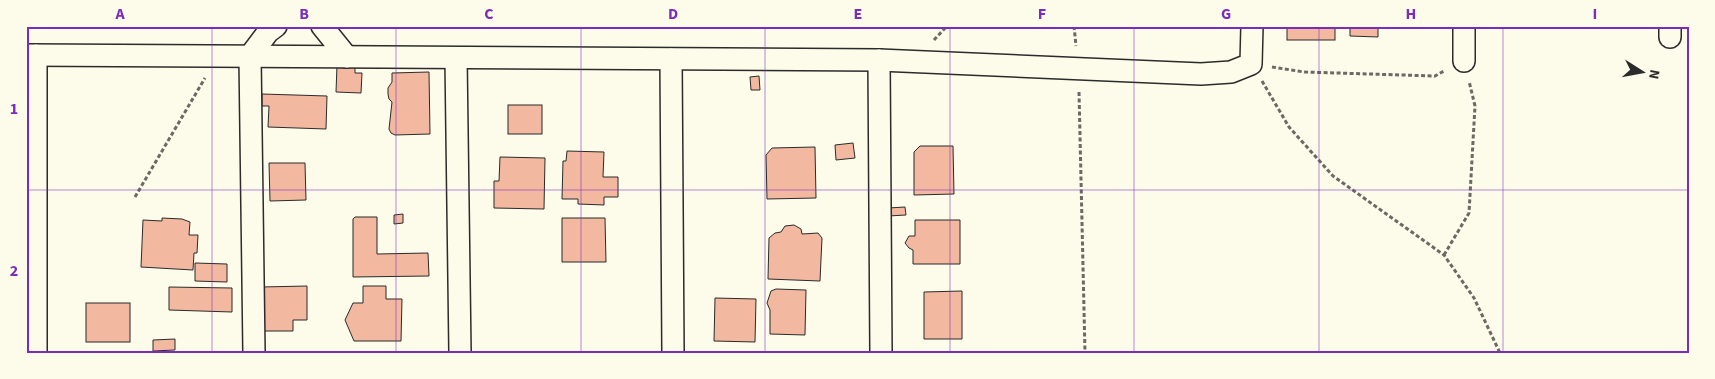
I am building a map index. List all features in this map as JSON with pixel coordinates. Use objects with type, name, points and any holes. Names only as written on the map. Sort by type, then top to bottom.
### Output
[{"type":"street","points":[[254,353],[250,56],[268,32],[276,26]]},
{"type":"street","points":[[322,26],[347,57]]},
{"type":"street","points":[[36,353],[31,55],[879,60],[1201,74],[1231,72],[1251,64],[1252,26]]},
{"type":"street","points":[[1464,26],[1464,61]]},
{"type":"street","points":[[456,58],[460,353]]},
{"type":"street","points":[[670,59],[673,353]]},
{"type":"street","points":[[879,60],[881,353]]},
{"type":"path","points":[[1074,26],[1078,68],[1085,353]]},
{"type":"path","points":[[135,197],[218,56]]},
{"type":"path","points":[[1251,64],[1304,72],[1435,76],[1464,61],[1475,106],[1469,213],[1444,256]]},
{"type":"path","points":[[1251,64],[1289,127],[1333,176],[1444,256],[1474,298],[1500,353]]},
{"type":"building","points":[[1168,26],[1197,26],[1197,28],[1168,28]]},
{"type":"building","points":[[1287,26],[1335,26],[1335,40],[1287,40]]},
{"type":"building","points":[[1350,26],[1378,26],[1378,37],[1350,36]]},
{"type":"building","points":[[337,65],[355,66],[355,73],[362,73],[361,93],[336,92]]},
{"type":"building","points":[[429,72],[430,134],[395,135],[391,133],[389,129],[392,102],[389,99],[388,88],[392,82],[392,73]]},
{"type":"building","points":[[759,76],[760,90],[751,90],[750,77]]},
{"type":"building","points":[[262,94],[327,96],[326,129],[268,127],[269,106],[262,106]]},
{"type":"building","points":[[508,105],[542,105],[542,134],[508,134]]},
{"type":"building","points":[[853,143],[855,158],[836,160],[835,145]]},
{"type":"building","points":[[920,146],[953,146],[954,194],[914,195],[914,152]]},
{"type":"building","points":[[815,147],[816,198],[767,199],[766,155],[772,148]]},
{"type":"building","points":[[567,151],[604,152],[603,177],[618,177],[618,197],[604,197],[604,205],[578,204],[578,199],[562,199],[563,161],[566,161]]},
{"type":"building","points":[[500,157],[545,158],[544,209],[494,208],[494,181],[499,181]]},
{"type":"building","points":[[269,163],[305,163],[306,200],[270,201]]},
{"type":"building","points":[[905,207],[906,215],[888,216],[888,208]]},
{"type":"building","points":[[403,214],[403,223],[394,224],[394,215]]},
{"type":"building","points":[[355,217],[377,217],[377,254],[428,253],[429,276],[353,277],[353,219]]},
{"type":"building","points":[[162,218],[182,219],[190,222],[189,235],[198,235],[197,253],[194,253],[193,270],[141,267],[143,220],[162,221]]},
{"type":"building","points":[[562,218],[605,218],[606,262],[562,262]]},
{"type":"building","points":[[915,220],[960,220],[960,264],[913,264],[913,250],[905,243],[909,236],[915,236]]},
{"type":"building","points":[[794,225],[801,229],[802,234],[818,233],[822,238],[820,281],[768,279],[769,238],[775,233],[781,232],[785,226]]},
{"type":"building","points":[[195,263],[227,264],[227,282],[195,281]]},
{"type":"building","points":[[307,286],[307,320],[293,320],[293,331],[261,331],[261,287]]},
{"type":"building","points":[[363,286],[386,286],[386,299],[402,299],[401,341],[354,341],[345,320],[353,303],[363,303]]},
{"type":"building","points":[[169,287],[232,288],[232,312],[169,310]]},
{"type":"building","points":[[776,289],[806,290],[805,335],[770,334],[770,310],[767,303],[771,291]]},
{"type":"building","points":[[962,291],[962,339],[924,339],[924,292]]},
{"type":"building","points":[[715,298],[756,299],[755,342],[714,341]]},
{"type":"building","points":[[86,303],[130,303],[130,342],[86,342]]},
{"type":"building","points":[[175,339],[175,350],[153,351],[153,340]]}]
